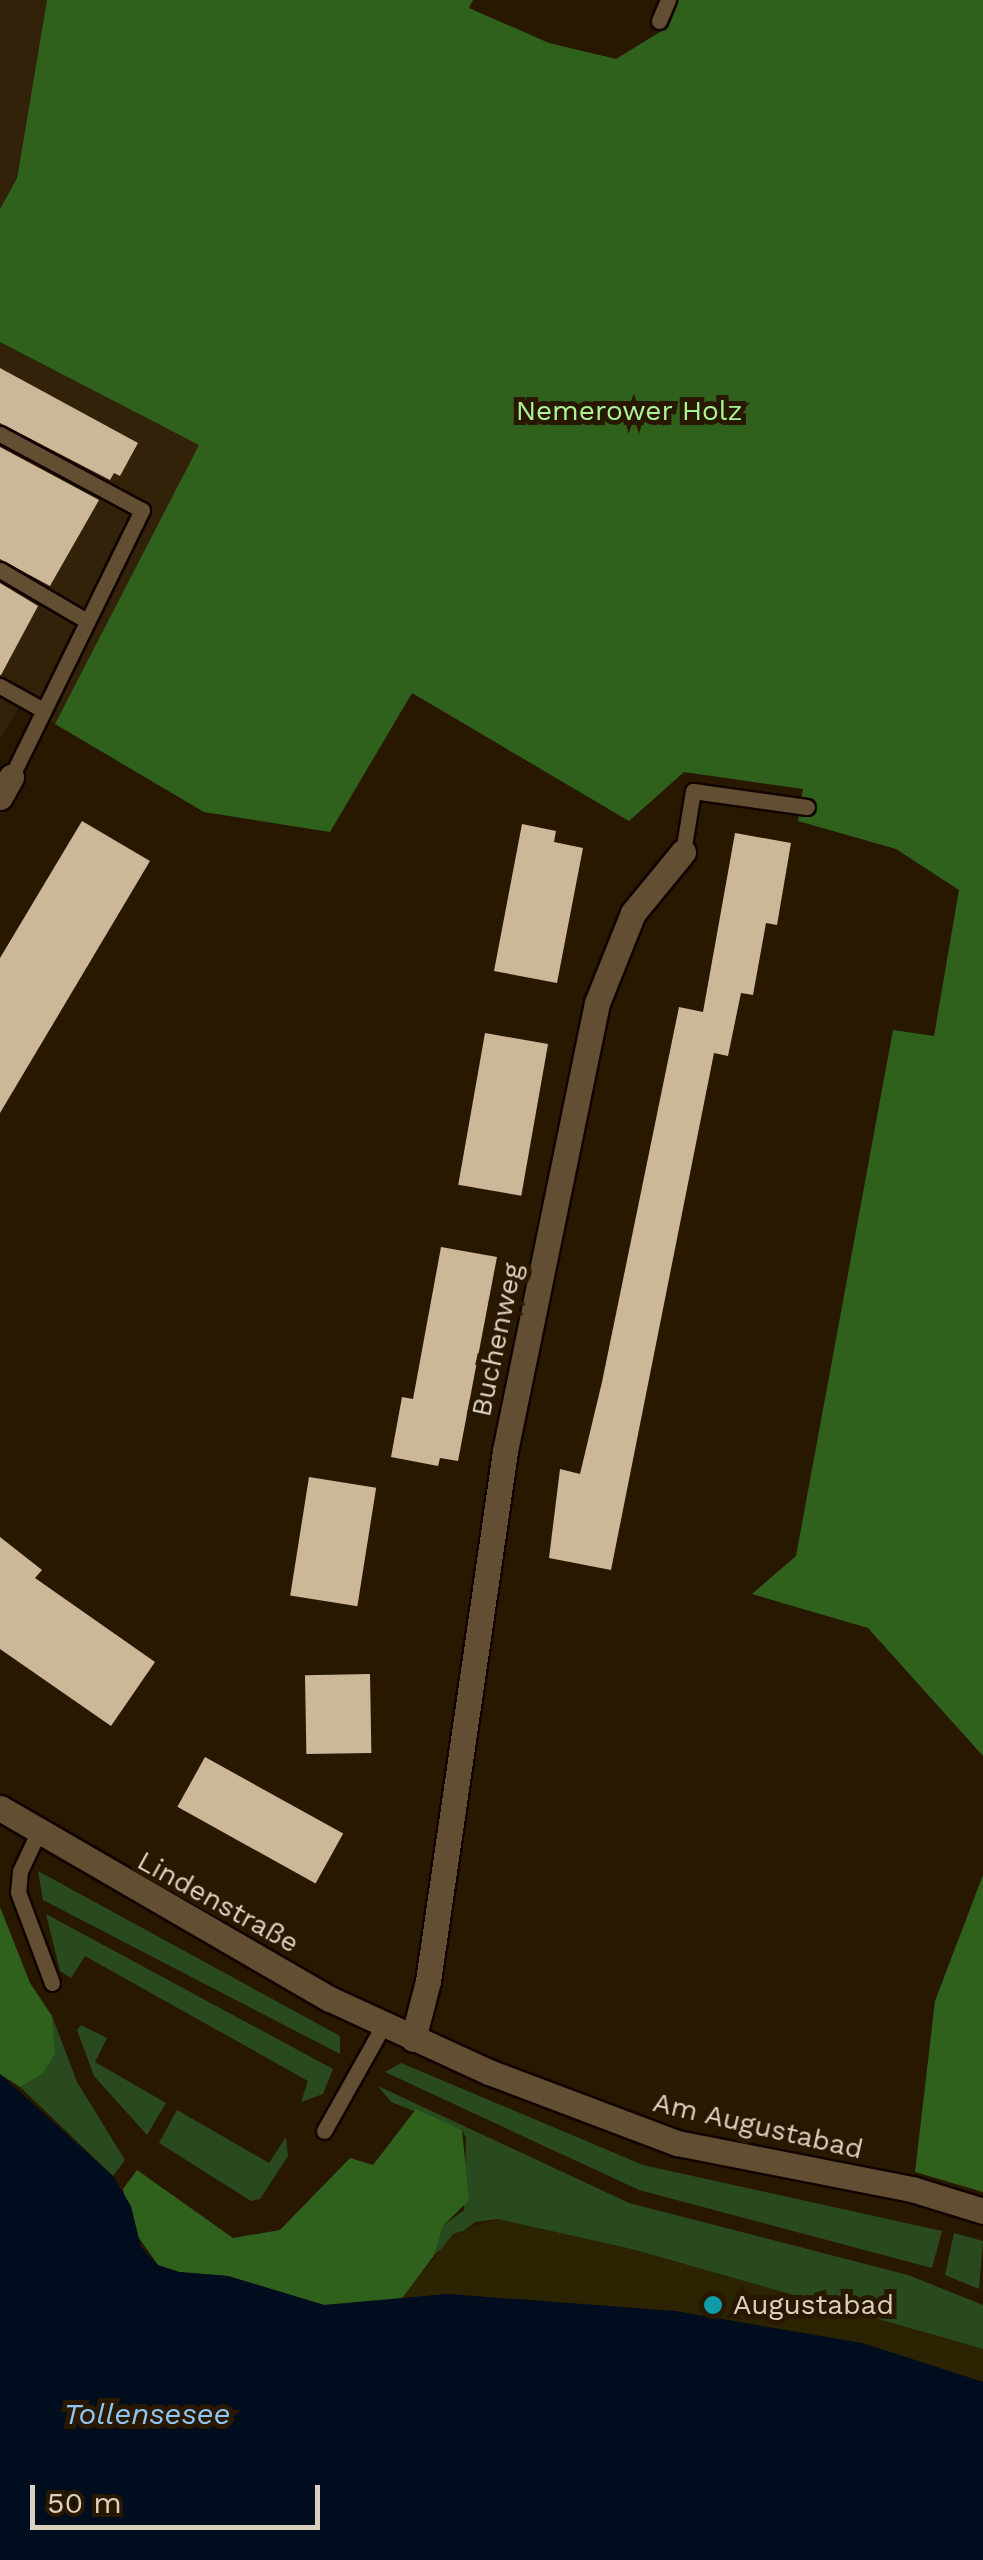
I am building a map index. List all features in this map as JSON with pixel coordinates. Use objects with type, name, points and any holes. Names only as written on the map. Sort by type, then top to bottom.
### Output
[{"type":"street","name":"Buchenweg","points":[[412,2039],[428,1982],[504,1451],[597,1003],[632,913],[683,852]]},
{"type":"street","name":"Lindenstraße","points":[[0,1808],[38,1833],[412,2039]]},
{"type":"street","name":"Am Augustabad","points":[[412,2039],[677,2143],[912,2189],[983,2210]]},
{"type":"lane","points":[[659,21],[668,0]]},
{"type":"lane","points":[[0,434],[142,510],[6,787]]},
{"type":"lane","points":[[0,570],[87,621]]},
{"type":"lane","points":[[0,686],[43,710]]},
{"type":"lane","name":"Buchenweg","points":[[683,852],[693,791],[807,807]]},
{"type":"lane","points":[[38,1833],[20,1871],[18,1892],[52,1983]]},
{"type":"lane","points":[[324,2131],[383,2026]]},
{"type":"shaded area","points":[[0,0],[47,0],[16,178],[0,209]]},
{"type":"shaded area","points":[[0,342],[200,444],[55,724],[19,707],[0,739]]},
{"type":"green space","name":"Nemerower Holz","points":[[47,0],[473,0],[469,8],[549,43],[616,59],[668,27],[679,0],[983,0],[983,1756],[868,1628],[752,1594],[796,1556],[893,1030],[934,1036],[959,890],[896,849],[798,821],[803,789],[684,772],[629,821],[412,693],[330,832],[204,812],[55,724],[199,445],[0,342],[0,209],[17,178]]},
{"type":"green space","points":[[38,1871],[340,2036],[340,2054],[43,1900]]},
{"type":"green space","points":[[983,1875],[983,2192],[915,2172],[935,2001]]},
{"type":"green space","points":[[0,1907],[30,1983],[52,2016],[55,2053],[43,2074],[20,2087],[0,2074]]},
{"type":"green space","points":[[46,1914],[333,2069],[323,2094],[301,2102],[308,2081],[85,1956],[71,1978],[60,1971]]},
{"type":"green space","points":[[52,2016],[77,2082],[125,2160],[113,2176],[20,2087],[43,2074],[54,2053]]},
{"type":"green space","points":[[81,2025],[107,2038],[95,2062],[166,2103],[147,2135],[94,2076],[77,2030]]},
{"type":"green space","points":[[401,2063],[643,2165],[942,2231],[932,2268],[639,2190],[385,2072]]},
{"type":"green space","points":[[378,2086],[629,2203],[908,2275],[983,2305],[983,2349],[631,2249],[497,2219],[475,2222],[435,2254],[443,2226],[464,2210],[466,2138],[462,2130],[391,2102]]},
{"type":"green space","points":[[416,2109],[462,2130],[469,2200],[443,2226],[435,2254],[401,2300],[324,2305],[228,2276],[179,2272],[158,2265],[132,2228],[123,2189],[137,2170],[233,2238],[280,2230],[350,2158],[373,2165]]},
{"type":"green space","points":[[177,2110],[269,2163],[286,2137],[288,2156],[260,2199],[251,2201],[159,2143]]},
{"type":"green space","points":[[954,2233],[983,2241],[979,2289],[945,2275]]},
{"type":"sand","name":"Augustabad","points":[[497,2219],[631,2249],[983,2349],[983,2382],[862,2343],[675,2311],[447,2294],[401,2300],[453,2234]]},
{"type":"water","name":"Tollensesee","points":[[0,2074],[113,2176],[131,2206],[141,2247],[158,2265],[179,2272],[228,2276],[324,2305],[447,2294],[675,2311],[862,2343],[983,2382],[983,2560],[0,2560]]},
{"type":"building","points":[[0,368],[138,443],[120,476],[114,473],[110,480],[0,423]]},
{"type":"building","points":[[0,447],[99,500],[50,586],[0,559]]},
{"type":"building","points":[[0,583],[38,606],[1,675],[0,675]]},
{"type":"building","points":[[82,821],[150,861],[0,1113],[0,958]]},
{"type":"building","points":[[522,824],[556,831],[554,842],[583,848],[557,983],[494,971]]},
{"type":"building","points":[[735,833],[791,843],[777,925],[766,923],[753,995],[741,993],[728,1056],[714,1053],[611,1570],[549,1558],[560,1469],[580,1474],[602,1382],[679,1007],[703,1012]]},
{"type":"building","points":[[485,1033],[548,1044],[521,1196],[458,1185]]},
{"type":"building","points":[[441,1247],[497,1257],[458,1461],[440,1458],[438,1466],[391,1457],[402,1397],[413,1399]]},
{"type":"building","points":[[309,1477],[376,1488],[357,1606],[290,1596]]},
{"type":"building","points":[[0,1537],[42,1570],[35,1578],[155,1662],[111,1726],[0,1649]]},
{"type":"building","points":[[370,1674],[371,1753],[306,1754],[305,1675]]},
{"type":"building","points":[[205,1757],[343,1834],[316,1883],[177,1807]]},
{"type":"place","name":"Augustabad","points":[[713,2305]]}]
